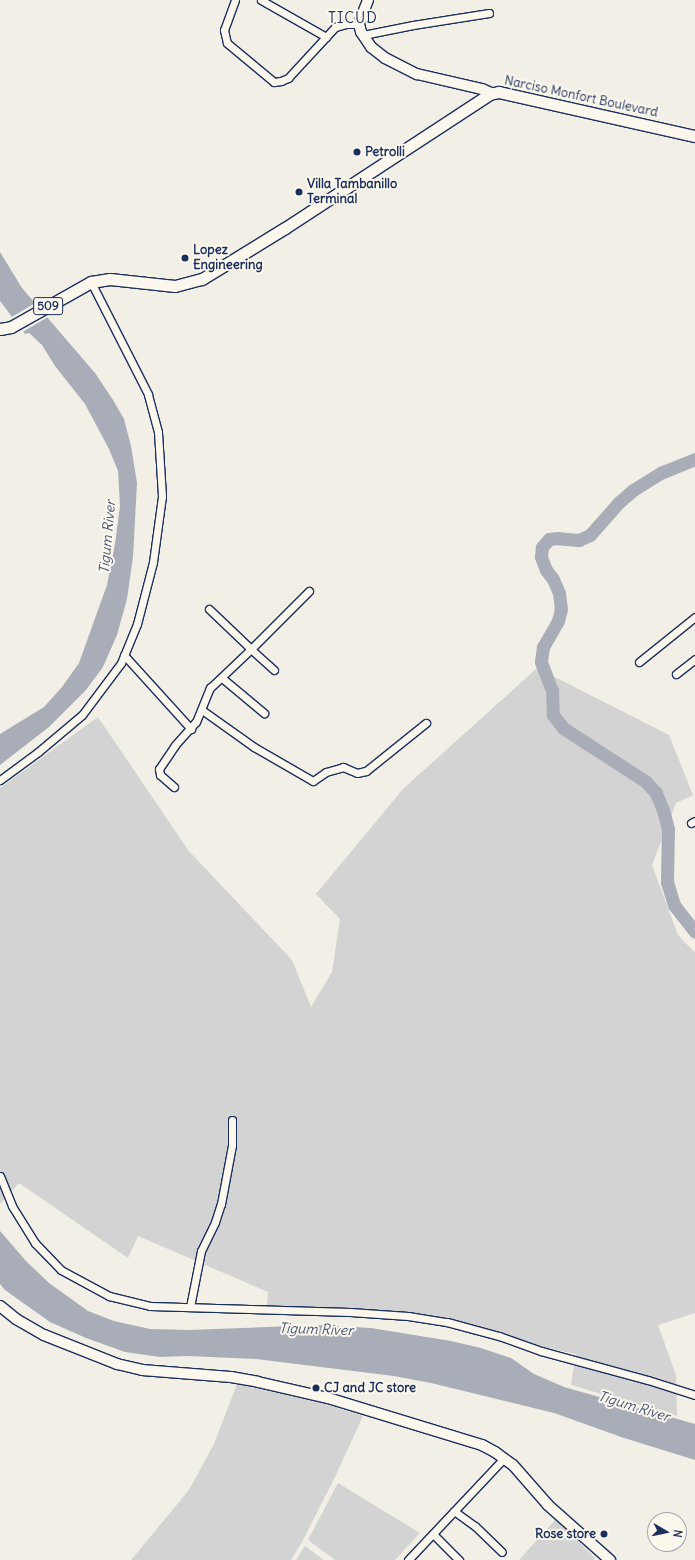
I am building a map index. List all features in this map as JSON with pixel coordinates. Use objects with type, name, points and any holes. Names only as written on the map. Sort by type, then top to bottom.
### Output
[{"type":"main road","name":"Narciso Monfort Boulevard","points":[[6,328],[88,283],[110,279],[175,286],[202,279],[285,228],[482,98],[499,92],[695,136]]},
{"type":"street","points":[[236,0],[232,6],[224,30],[227,43],[274,82],[288,78],[335,27],[346,24],[359,24]]},
{"type":"street","points":[[261,0],[326,37]]},
{"type":"street","points":[[368,0],[359,24],[363,35],[371,47],[385,58],[417,74],[482,88],[493,94]]},
{"type":"street","points":[[363,35],[413,25],[489,13]]},
{"type":"street","points":[[0,780],[38,752],[82,715],[121,663],[137,624],[153,562],[162,496],[158,432],[148,394],[88,283]]},
{"type":"street","points":[[174,787],[160,775],[159,769],[175,745],[191,729],[202,710],[210,688],[222,678],[309,591]]},
{"type":"street","points":[[209,609],[274,670]]},
{"type":"street","points":[[639,662],[695,617]]},
{"type":"street","points":[[124,656],[191,729]]},
{"type":"street","points":[[676,674],[695,659]]},
{"type":"street","points":[[222,678],[264,713]]},
{"type":"street","points":[[202,710],[254,747],[313,781],[326,772],[343,767],[357,773],[366,771],[426,723]]},
{"type":"street","points":[[190,1307],[201,1251],[215,1222],[221,1204],[232,1145],[232,1120]]},
{"type":"street","points":[[0,1176],[12,1206],[35,1243],[61,1270],[110,1296],[150,1306],[408,1316],[447,1322],[499,1336],[541,1351],[648,1380],[695,1395]]},
{"type":"street","points":[[0,1306],[16,1318],[44,1335],[117,1364],[142,1370],[231,1377],[328,1398],[482,1445],[513,1465],[548,1506],[610,1560]]},
{"type":"street","points":[[411,1559],[504,1458]]},
{"type":"street","points":[[454,1511],[475,1526],[502,1552]]},
{"type":"street","points":[[433,1534],[459,1560]]},
{"type":"shaded area","points":[[537,668],[669,735],[693,795],[676,803],[652,865],[678,935],[695,953],[695,1313],[658,1325],[676,1375],[677,1416],[571,1385],[576,1354],[543,1347],[500,1333],[410,1313],[267,1306],[268,1292],[138,1236],[128,1258],[19,1183],[0,1204],[0,788],[98,717],[188,850],[292,960],[311,1007],[332,972],[340,919],[316,894],[403,789]]},
{"type":"shaded area","points":[[237,1384],[325,1404],[363,1416],[335,1477],[302,1542],[291,1560],[131,1560],[189,1490],[214,1444]]},
{"type":"shaded area","points":[[338,1483],[420,1533],[395,1560],[335,1560],[308,1540]]},
{"type":"shaded area","points":[[556,1519],[595,1558],[593,1560],[519,1560]]},
{"type":"shaded area","points":[[305,1546],[324,1560],[296,1560]]},
{"type":"water","points":[[0,252],[22,288],[95,373],[113,400],[124,419],[131,446],[137,483],[133,557],[127,599],[117,635],[103,667],[86,690],[49,727],[0,765],[0,734],[44,707],[62,687],[79,663],[107,585],[115,544],[120,506],[118,471],[109,449],[85,404],[55,366],[42,345],[29,333],[25,334],[0,301]]},
{"type":"water","name":"Tigum River","points":[[0,1231],[26,1261],[49,1283],[88,1311],[114,1321],[150,1329],[189,1330],[319,1325],[371,1328],[451,1341],[481,1348],[511,1358],[534,1374],[564,1387],[695,1424],[695,1460],[624,1438],[554,1413],[431,1383],[394,1376],[256,1359],[187,1356],[160,1357],[125,1352],[86,1338],[50,1322],[5,1290],[0,1284]]},
{"type":"pier","points":[[37,302],[48,317],[21,333],[10,318]]},
{"type":"waterway","points":[[695,459],[662,472],[633,490],[619,502],[590,535],[579,540],[558,538],[549,539],[542,547],[541,557],[546,570],[553,579],[559,593],[561,609],[558,621],[543,647],[541,662],[552,690],[553,715],[563,728],[645,781],[656,793],[663,810],[668,829],[667,882],[674,905],[695,932]]},
{"type":"place","name":"Petrolli","points":[[357,152]]},
{"type":"place","name":"Villa Tambanillo Terminal","points":[[299,192]]},
{"type":"place","name":"Lopez Engineering","points":[[185,258]]},
{"type":"place","name":"CJ and JC store","points":[[316,1388]]},
{"type":"place","name":"Rose store","points":[[604,1534]]},
{"type":"district","name":"TICUD","points":[[353,18]]}]
